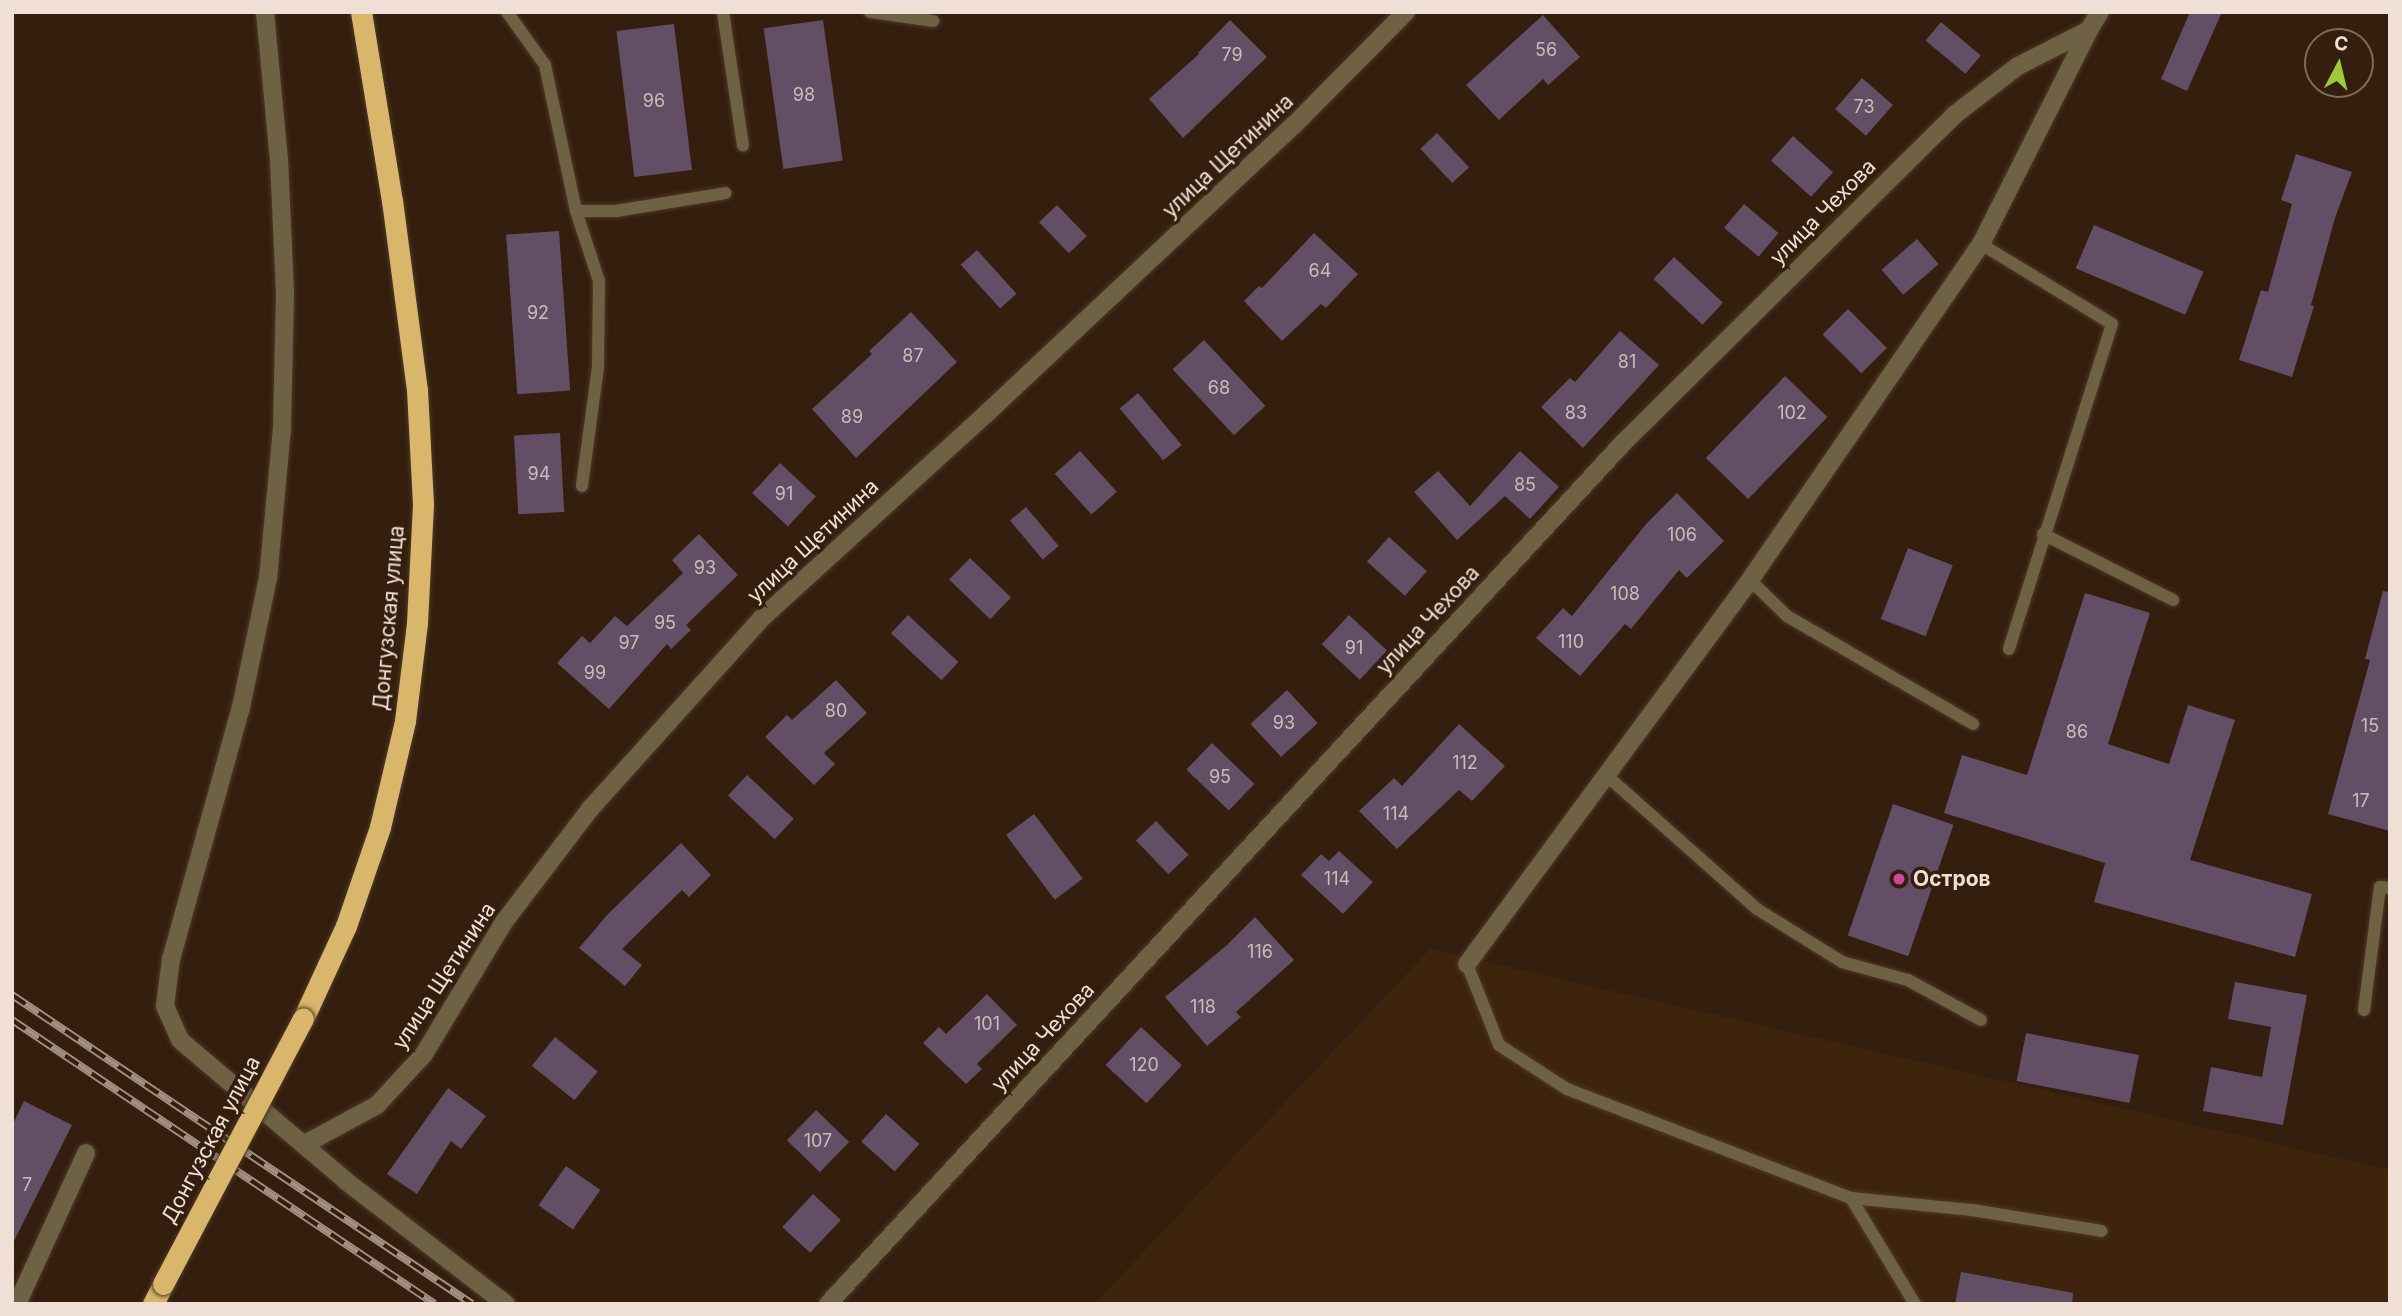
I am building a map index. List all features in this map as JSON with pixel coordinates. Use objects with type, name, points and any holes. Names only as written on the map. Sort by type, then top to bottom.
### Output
[{"type":"highway","name":"Донгузская улица","points":[[153,1304],[303,1019],[346,926],[380,827],[405,721],[417,623],[423,504],[416,390],[392,201],[361,12]]},
{"type":"street","points":[[265,12],[279,160],[285,294],[282,428],[268,578],[242,707],[171,959],[165,1006],[180,1040],[346,1181],[506,1304]]},
{"type":"street","name":"улица Щетинина","points":[[305,1144],[377,1105],[424,1054],[504,922],[590,809],[764,616],[987,413],[1294,125],[1406,12]]},
{"type":"street","points":[[1467,964],[1750,580],[1980,244],[2100,12]]},
{"type":"street","name":"улица Чехова","points":[[828,1304],[1623,443],[1953,116],[2018,66],[2090,30]]},
{"type":"street","points":[[17,1304],[86,1153]]},
{"type":"lane","points":[[507,12],[545,65],[576,211],[599,281],[598,368],[582,486]]},
{"type":"lane","points":[[723,12],[743,146]]},
{"type":"lane","points":[[870,12],[933,21]]},
{"type":"lane","points":[[576,211],[616,211],[726,193]]},
{"type":"lane","points":[[1980,244],[2112,324],[2043,534],[2009,649]]},
{"type":"lane","points":[[2043,534],[2173,600]]},
{"type":"lane","points":[[1750,580],[1787,616],[1973,724]]},
{"type":"lane","points":[[1606,775],[1757,908],[1842,962],[1908,980],[1981,1020]]},
{"type":"lane","points":[[2364,1010],[2380,887],[2390,888]]},
{"type":"lane","points":[[1467,964],[1499,1045],[1567,1089],[1852,1198],[1972,1210],[2101,1231]]},
{"type":"lane","points":[[1852,1198],[1915,1304]]},
{"type":"shaded area","points":[[1430,949],[2390,1170],[2390,1300],[2385,1304],[1094,1304]]},
{"type":"building","points":[[2190,12],[2222,12],[2187,91],[2161,79]]},
{"type":"building","points":[[1543,15],[1580,57],[1548,85],[1543,79],[1499,120],[1466,85]]},
{"type":"building","points":[[823,20],[843,161],[783,169],[764,28]]},
{"type":"building","points":[[1230,20],[1267,57],[1183,138],[1149,99],[1199,54]]},
{"type":"building","points":[[1941,22],[1981,55],[1965,74],[1926,40]]},
{"type":"building","points":[[674,24],[692,170],[634,177],[616,31]]},
{"type":"building","points":[[1862,78],[1893,105],[1866,136],[1835,109]]},
{"type":"building","points":[[1437,133],[1469,167],[1452,183],[1420,149]]},
{"type":"building","points":[[1793,136],[1833,172],[1811,197],[1771,161]]},
{"type":"building","points":[[2296,154],[2352,172],[2335,218],[2311,305],[2314,306],[2292,377],[2239,360],[2261,290],[2268,292],[2292,204],[2281,200]]},
{"type":"building","points":[[1744,204],[1778,233],[1759,257],[1724,228]]},
{"type":"building","points":[[1057,205],[1087,236],[1069,253],[1039,222]]},
{"type":"building","points":[[2094,225],[2204,271],[2185,315],[2076,268]]},
{"type":"building","points":[[559,231],[570,391],[517,394],[506,235]]},
{"type":"building","points":[[1314,233],[1358,274],[1326,308],[1321,304],[1282,341],[1244,301],[1259,286],[1262,288]]},
{"type":"building","points":[[1917,239],[1939,264],[1903,295],[1882,270]]},
{"type":"building","points":[[977,250],[1016,294],[1000,309],[961,265]]},
{"type":"building","points":[[1674,257],[1723,303],[1703,325],[1654,279]]},
{"type":"building","points":[[1848,309],[1887,348],[1861,373],[1823,334]]},
{"type":"building","points":[[911,312],[957,362],[856,458],[812,409],[872,354],[869,351]]},
{"type":"building","points":[[1620,331],[1659,365],[1583,448],[1541,407],[1570,378],[1575,382]]},
{"type":"building","points":[[1204,340],[1265,406],[1234,435],[1173,369]]},
{"type":"building","points":[[1785,376],[1827,417],[1748,499],[1706,458]]},
{"type":"building","points":[[1138,393],[1182,445],[1163,461],[1120,408]]},
{"type":"building","points":[[560,433],[564,512],[518,514],[514,435]]},
{"type":"building","points":[[1080,451],[1117,492],[1092,515],[1055,474]]},
{"type":"building","points":[[1520,451],[1559,487],[1530,519],[1505,496],[1457,540],[1414,492],[1438,471],[1470,506]]},
{"type":"building","points":[[780,463],[816,496],[788,526],[752,493]]},
{"type":"building","points":[[1677,493],[1724,541],[1687,578],[1679,570],[1631,629],[1625,624],[1580,676],[1536,638],[1563,608],[1572,616],[1647,523]]},
{"type":"building","points":[[1026,507],[1059,546],[1043,560],[1010,520]]},
{"type":"building","points":[[699,534],[738,575],[686,625],[691,630],[671,649],[667,644],[609,709],[557,663],[582,636],[590,643],[615,616],[627,626],[683,573],[672,560]]},
{"type":"building","points":[[1389,537],[1427,571],[1405,596],[1367,562]]},
{"type":"building","points":[[1908,548],[1953,565],[1926,636],[1881,619]]},
{"type":"building","points":[[970,558],[1011,598],[990,619],[949,580]]},
{"type":"building","points":[[2383,591],[2390,592],[2390,831],[2328,814],[2370,660],[2365,659]]},
{"type":"building","points":[[2085,593],[2150,613],[2108,744],[2169,764],[2188,705],[2235,720],[2190,860],[2312,894],[2295,957],[2094,902],[2105,863],[1944,813],[1962,755],[2027,775]]},
{"type":"building","points":[[908,615],[958,662],[941,680],[891,633]]},
{"type":"building","points":[[1349,615],[1387,650],[1360,680],[1322,644]]},
{"type":"building","points":[[836,680],[867,713],[824,753],[835,764],[814,785],[765,737],[787,715],[792,720]]},
{"type":"building","points":[[1287,690],[1318,723],[1281,757],[1250,724]]},
{"type":"building","points":[[1459,724],[1505,766],[1472,801],[1459,790],[1397,849],[1359,811],[1394,778],[1402,786]]},
{"type":"building","points":[[1212,743],[1254,784],[1229,811],[1186,770]]},
{"type":"building","points":[[747,775],[794,819],[775,839],[728,795]]},
{"type":"building","name":"Остров","points":[[1893,804],[1954,825],[1908,956],[1848,935]]},
{"type":"building","points":[[1034,814],[1083,879],[1055,900],[1006,835]]},
{"type":"building","points":[[1156,821],[1189,855],[1169,874],[1136,840]]},
{"type":"building","points":[[681,843],[711,875],[689,897],[682,890],[622,949],[642,965],[625,986],[579,948],[608,914]]},
{"type":"building","points":[[1339,851],[1373,882],[1343,914],[1301,875],[1321,854],[1329,861]]},
{"type":"building","points":[[1255,917],[1294,960],[1236,1012],[1241,1017],[1207,1046],[1165,997],[1227,945]]},
{"type":"building","points":[[2235,982],[2307,995],[2283,1125],[2203,1111],[2211,1067],[2262,1077],[2271,1027],[2228,1019]]},
{"type":"building","points":[[987,994],[1017,1025],[977,1064],[982,1069],[966,1084],[923,1043],[939,1027],[946,1034]]},
{"type":"building","points":[[1141,1027],[1182,1065],[1146,1103],[1106,1065]]},
{"type":"building","points":[[2026,1033],[2139,1055],[2130,1103],[2017,1081]]},
{"type":"building","points":[[555,1037],[598,1072],[574,1100],[532,1066]]},
{"type":"building","points":[[448,1088],[486,1116],[461,1149],[451,1141],[417,1194],[387,1174]]},
{"type":"building","points":[[24,1101],[72,1125],[12,1245],[12,1126]]},
{"type":"building","points":[[816,1110],[849,1142],[820,1172],[787,1140]]},
{"type":"building","points":[[886,1114],[919,1144],[895,1172],[861,1141]]},
{"type":"building","points":[[566,1166],[600,1190],[573,1229],[538,1205]]},
{"type":"building","points":[[813,1194],[841,1220],[810,1253],[782,1227]]},
{"type":"building","points":[[1961,1272],[2073,1293],[2072,1304],[1955,1304]]},
{"type":"railway","points":[[12,995],[472,1304]]},
{"type":"railway","points":[[12,1020],[435,1304]]},
{"type":"place","name":"Остров","points":[[1899,879]]}]
